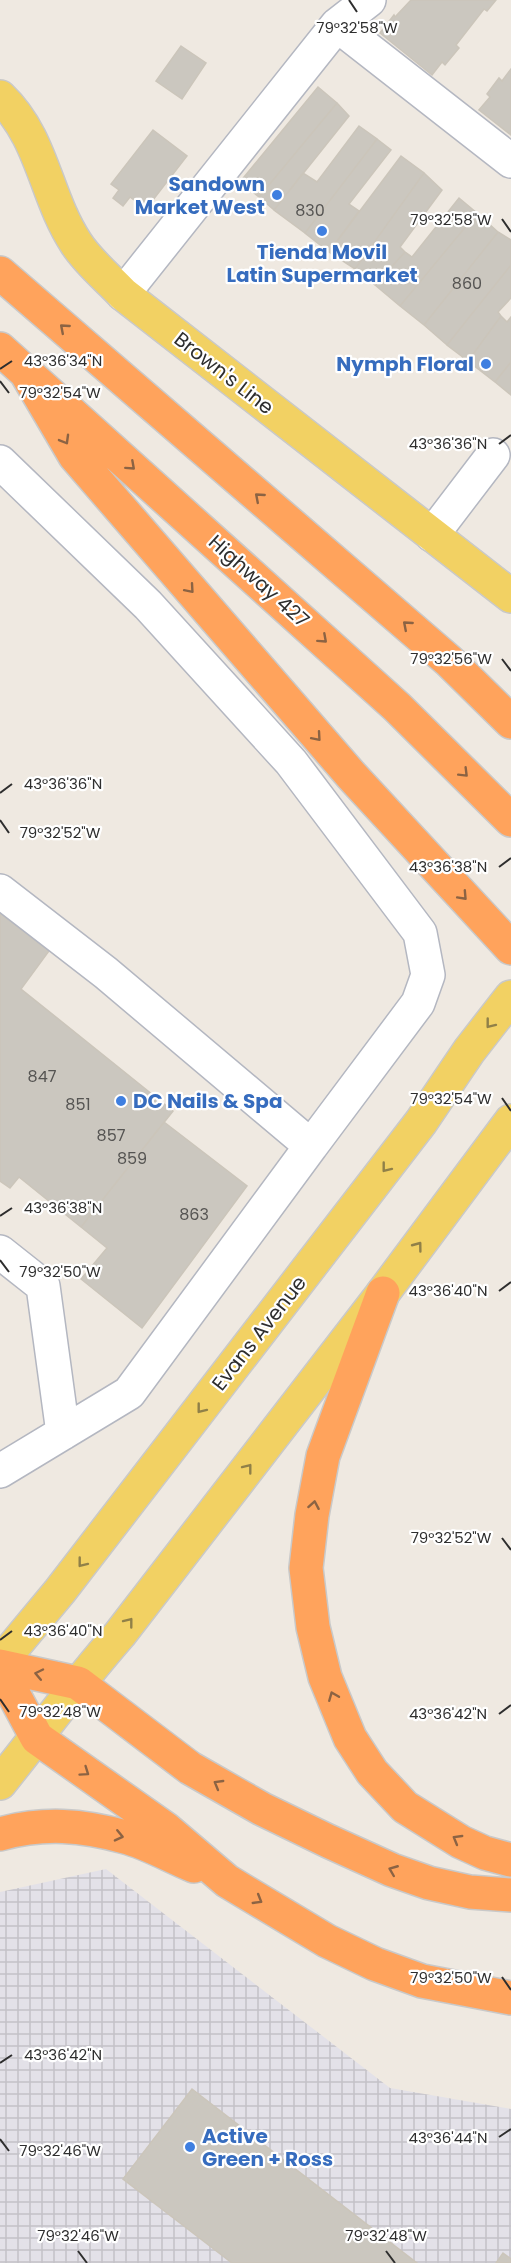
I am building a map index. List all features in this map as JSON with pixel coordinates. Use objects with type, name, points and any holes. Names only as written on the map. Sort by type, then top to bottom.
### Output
[{"type":"highway","points":[[0,273],[449,661],[511,722]]},
{"type":"highway","name":"Highway 427","points":[[0,349],[397,707],[511,820]]},
{"type":"highway","points":[[26,371],[75,456],[351,775],[511,948]]},
{"type":"highway","points":[[383,1293],[323,1456],[312,1515],[306,1568],[316,1637],[325,1677],[350,1738],[372,1772],[405,1807],[461,1842],[484,1853],[511,1860]]},
{"type":"highway","points":[[0,1666],[78,1683],[190,1768],[262,1809],[392,1870],[429,1883],[470,1892],[511,1895]]},
{"type":"highway","points":[[0,1666],[37,1738],[166,1829],[227,1881]]},
{"type":"highway","points":[[0,1834],[45,1825],[70,1826],[126,1837],[227,1881],[327,1941],[375,1964],[422,1981],[511,1998]]},
{"type":"main road","name":"Brown's Line","points":[[0,97],[15,111],[27,130],[76,244],[123,294],[511,596]]},
{"type":"main road","name":"Evans Avenue","points":[[0,1666],[421,1122],[469,1052],[511,997]]},
{"type":"main road","points":[[0,1783],[78,1683],[120,1634],[383,1293],[511,1121]]},
{"type":"lane","points":[[123,294],[337,25],[369,0]]},
{"type":"lane","points":[[337,25],[511,160]]},
{"type":"lane","points":[[432,535],[493,455]]},
{"type":"lane","points":[[0,462],[148,606],[291,762],[420,933],[428,975],[418,1003],[129,1393],[0,1471]]},
{"type":"lane","points":[[0,891],[106,973],[312,1146]]},
{"type":"lane","points":[[0,1252],[42,1286],[63,1433]]},
{"type":"shaded area","points":[[106,1869],[390,2088],[511,2109],[511,2263],[0,2263],[0,1892]]},
{"type":"building","points":[[411,0],[496,0],[487,11],[484,9],[456,45],[459,48],[445,65],[442,62],[432,75],[380,33],[394,15],[395,17]]},
{"type":"building","points":[[181,46],[206,63],[182,99],[156,81]]},
{"type":"building","points":[[511,69],[511,135],[479,110],[490,97],[487,94],[499,78],[502,81]]},
{"type":"building","points":[[318,87],[337,103],[259,197],[240,182]]},
{"type":"building","points":[[337,103],[349,116],[274,210],[259,197]]},
{"type":"building","points":[[359,126],[377,139],[305,233],[274,210],[303,173],[317,182]]},
{"type":"building","points":[[153,130],[187,156],[146,209],[130,197],[123,206],[113,198],[119,190],[111,184]]},
{"type":"building","points":[[377,139],[391,150],[349,204],[359,211],[329,252],[305,233]]},
{"type":"building","points":[[401,156],[424,173],[355,269],[329,252]]},
{"type":"building","points":[[424,173],[442,190],[400,247],[405,252],[375,285],[355,269]]},
{"type":"building","points":[[459,198],[477,213],[400,306],[375,285],[405,252],[412,257]]},
{"type":"building","points":[[477,213],[498,232],[424,325],[400,306]]},
{"type":"building","points":[[498,232],[511,240],[511,265],[447,345],[424,325]]},
{"type":"building","points":[[511,265],[511,298],[498,312],[501,316],[468,361],[447,345]]},
{"type":"building","points":[[501,316],[507,322],[511,317],[511,362],[495,382],[468,361]]},
{"type":"building","points":[[511,362],[511,395],[495,382]]},
{"type":"building","points":[[0,913],[49,951],[21,989],[173,1111],[81,1227],[19,1177],[10,1188],[0,1181]]},
{"type":"building","points":[[164,1122],[247,1186],[142,1328],[81,1279],[107,1248],[81,1227]]},
{"type":"building","points":[[192,2089],[417,2263],[232,2263],[123,2179]]},
{"type":"building","points":[[503,2253],[511,2259],[511,2263],[496,2263]]},
{"type":"place","name":"Sandown Market West","points":[[277,195]]},
{"type":"place","name":"Tienda Movil Latin Supermarket","points":[[322,231]]},
{"type":"place","name":"Nymph Floral","points":[[486,364]]},
{"type":"place","name":"DC Nails & Spa","points":[[121,1101]]},
{"type":"place","name":"Active Green + Ross","points":[[190,2147]]}]
